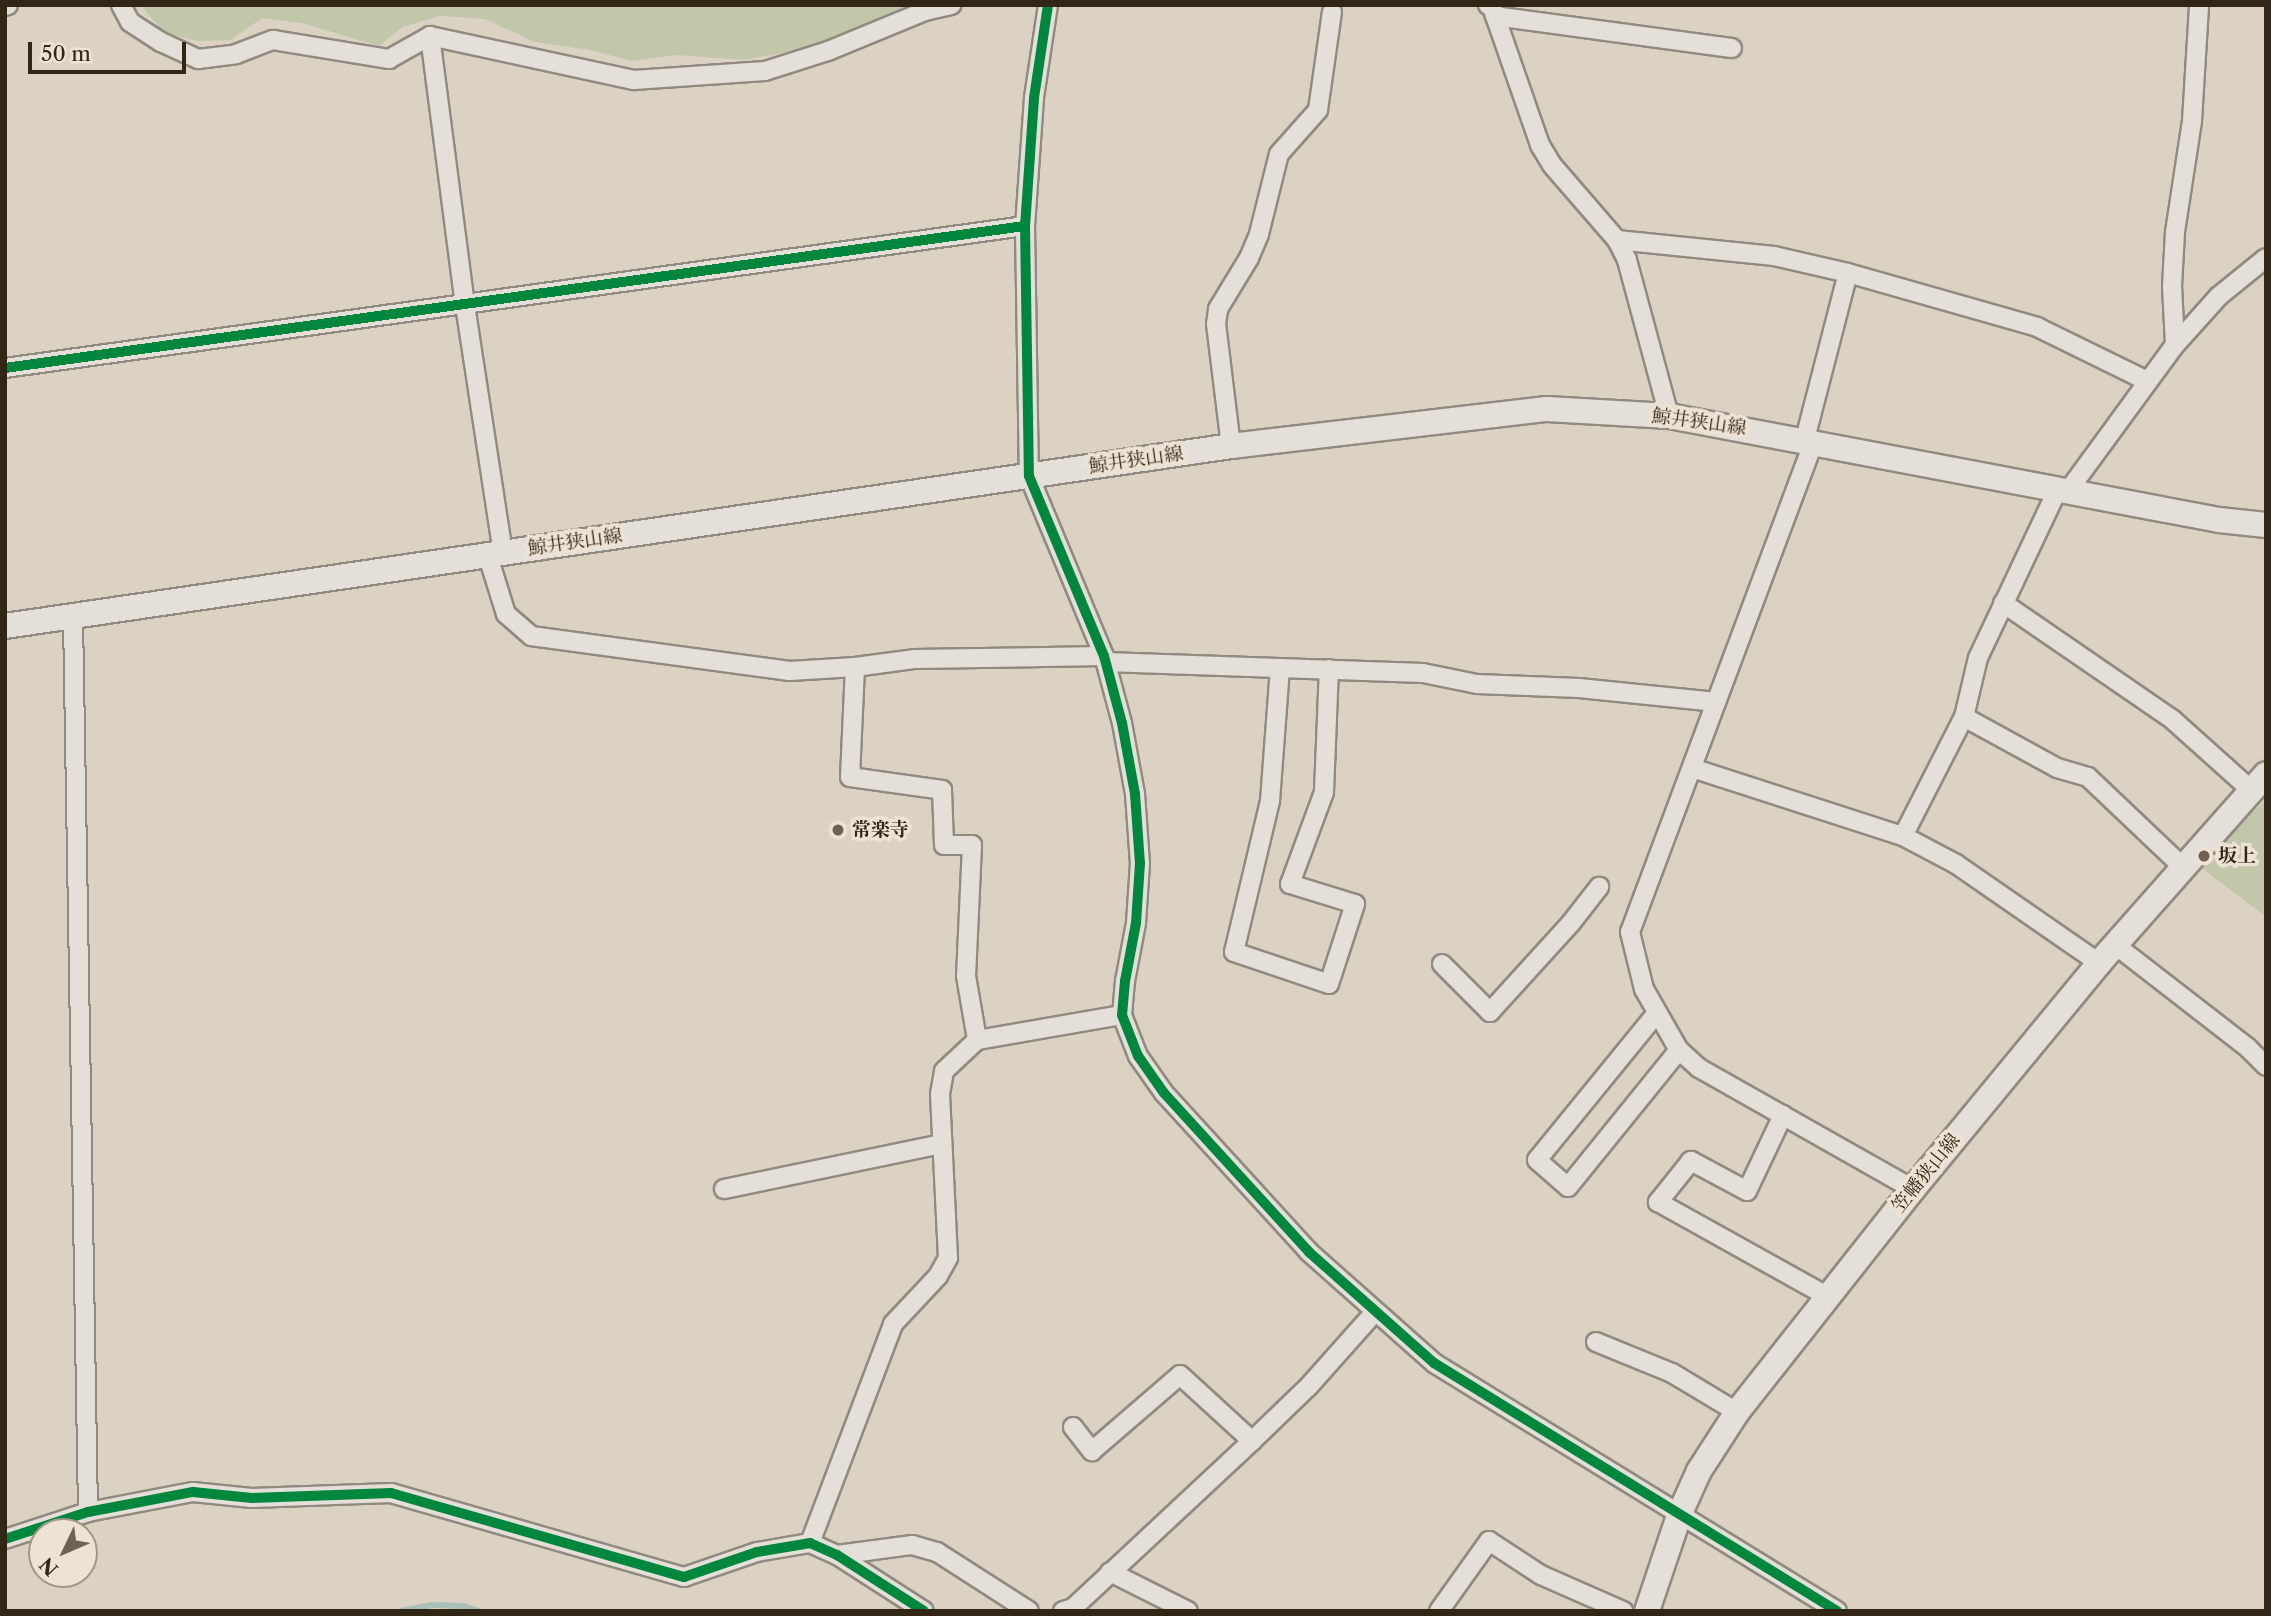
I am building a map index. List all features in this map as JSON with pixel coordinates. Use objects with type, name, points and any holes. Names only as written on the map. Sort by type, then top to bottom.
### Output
[{"type":"main road","name":"鯨井狭山線","points":[[5,626],[1231,446],[1547,409],[1669,416],[1810,440],[2220,520],[2266,525]]},
{"type":"main road","name":"笠幡狭山線","points":[[1650,1610],[1680,1513],[1699,1471],[1737,1412],[1913,1189],[2099,963],[2258,782]]},
{"type":"street","points":[[121,5],[131,22],[161,42],[198,59],[236,54],[273,40],[389,59],[430,36],[634,80],[765,71],[828,51],[925,11],[951,5]]},
{"type":"street","points":[[1048,5],[1034,98],[1025,226],[1029,476],[1105,659],[1122,723],[1135,794],[1140,863],[1136,923],[1125,981],[1122,1015],[1138,1056],[1164,1093],[1309,1252],[1434,1363],[1837,1611]]},
{"type":"street","points":[[2175,345],[2172,286],[2175,232],[2192,121],[2199,5]]},
{"type":"street","points":[[1669,416],[1627,260],[1617,240],[1552,165],[1540,145],[1492,9],[1732,47]]},
{"type":"street","points":[[1231,446],[1216,324],[1218,309],[1249,258],[1259,234],[1279,154],[1318,110],[1332,12]]},
{"type":"street","points":[[430,36],[495,553],[506,614],[531,636],[790,671],[855,667],[915,659],[1105,659],[1423,673],[1477,684],[1579,688],[1716,702]]},
{"type":"street","points":[[5,368],[1025,226]]},
{"type":"street","points":[[1617,240],[1774,256],[1848,273],[2037,327],[2147,380]]},
{"type":"street","points":[[1903,836],[1964,717],[1975,668],[2003,603],[2064,490],[2175,345],[2219,296],[2266,258]]},
{"type":"street","points":[[1848,273],[1810,440],[1630,932],[1644,989],[1679,1050],[1699,1068],[1913,1189]]},
{"type":"street","points":[[2003,603],[2258,782]]},
{"type":"street","points":[[73,617],[88,1512]]},
{"type":"street","points":[[855,667],[850,777],[942,790],[944,845],[972,845],[967,976],[977,1040]]},
{"type":"street","points":[[1280,668],[1270,801],[1234,952],[1329,984],[1354,904],[1290,884],[1324,792],[1329,669]]},
{"type":"street","points":[[1964,717],[2057,768],[2088,777],[2183,867]]},
{"type":"street","points":[[1692,768],[1903,836],[1956,864],[2099,963]]},
{"type":"street","points":[[1442,964],[1490,1012],[1571,923],[1598,887]]},
{"type":"street","points":[[2115,944],[2248,1048],[2266,1066]]},
{"type":"street","points":[[1656,1014],[1537,1160],[1568,1187],[1679,1050]]},
{"type":"street","points":[[810,1543],[893,1324],[938,1276],[948,1258],[940,1094],[944,1071],[977,1040],[1122,1015]]},
{"type":"street","points":[[1783,1115],[1747,1191],[1691,1161],[1658,1202],[1829,1297]]},
{"type":"street","points":[[724,1189],[942,1144]]},
{"type":"street","points":[[1069,1610],[1309,1386],[1375,1312]]},
{"type":"street","points":[[1596,1342],[1672,1373],[1737,1412]]},
{"type":"street","points":[[1073,1427],[1092,1451],[1180,1375],[1252,1441]]},
{"type":"street","points":[[5,1539],[88,1512],[193,1492],[252,1497],[391,1493],[684,1577],[757,1552],[810,1543],[837,1555],[925,1611]]},
{"type":"street","points":[[1439,1611],[1489,1541],[1541,1575],[1623,1611]]},
{"type":"street","points":[[837,1555],[912,1545],[937,1552],[1029,1611]]},
{"type":"street","points":[[1110,1572],[1188,1611]]},
{"type":"green space","points":[[140,5],[922,5],[882,23],[798,50],[744,60],[676,55],[632,61],[590,50],[535,42],[485,19],[440,16],[402,27],[379,46],[302,23],[262,18],[231,40],[197,41],[165,33]]},
{"type":"green space","points":[[2266,800],[2266,917],[2203,869],[2245,819]]},
{"type":"waterway","points":[[401,1611],[433,1605],[463,1606],[478,1611]]},
{"type":"cycle path","points":[[1048,5],[1034,98],[1025,226],[1029,476],[1104,656],[1122,723],[1135,794],[1140,863],[1136,923],[1125,981],[1122,1015],[1138,1056],[1164,1093],[1309,1252],[1434,1363],[1837,1611]]},
{"type":"cycle path","points":[[5,368],[1025,226]]},
{"type":"cycle path","points":[[5,1539],[88,1512],[193,1492],[252,1498],[391,1493],[684,1577],[757,1552],[810,1543],[837,1555],[924,1611]]},
{"type":"place","name":"常楽寺","points":[[838,830]]},
{"type":"place","name":"坂上","points":[[2204,856]]}]
